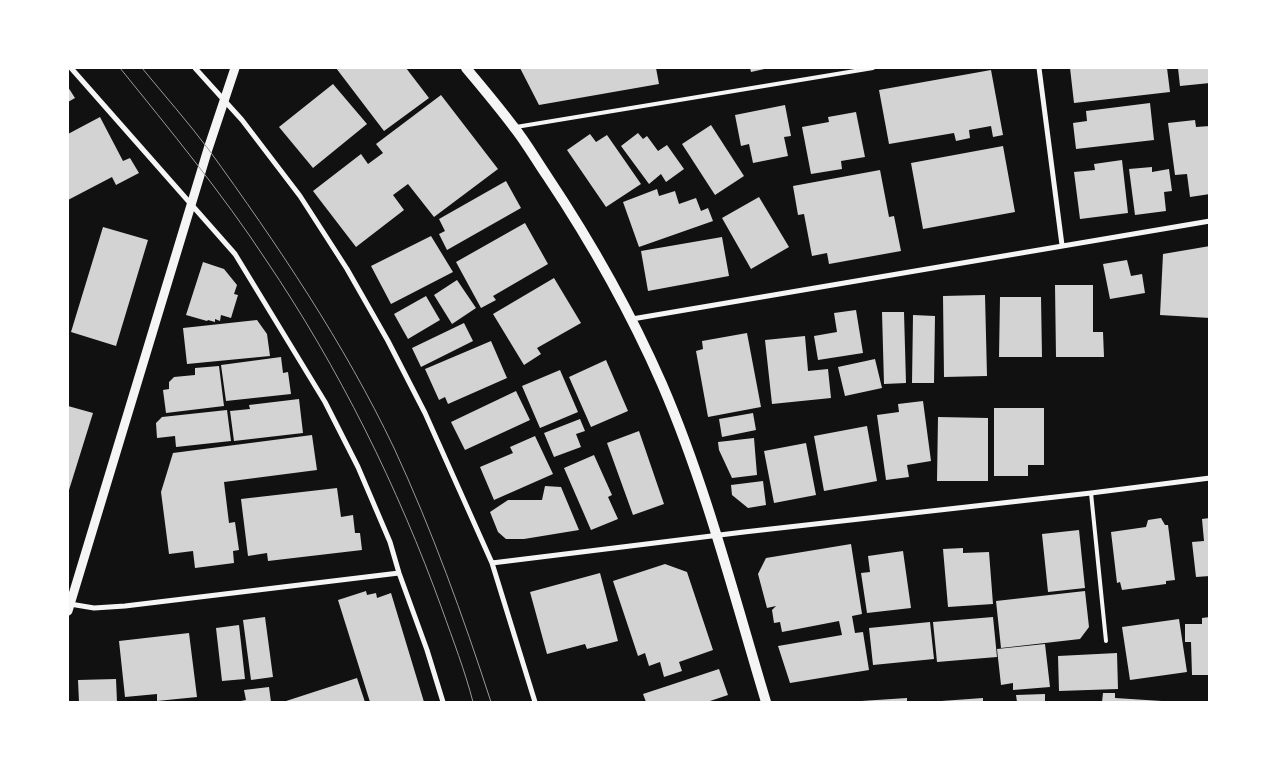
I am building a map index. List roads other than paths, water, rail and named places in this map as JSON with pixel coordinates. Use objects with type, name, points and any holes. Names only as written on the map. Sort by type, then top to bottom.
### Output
[{"type":"main road","points":[[466,68],[514,127],[596,253],[632,319],[662,385],[685,444],[716,536],[766,702]]},
{"type":"street","points":[[71,68],[236,254],[325,402],[376,506],[427,650],[443,702]]},
{"type":"street","points":[[196,68],[242,120],[300,196],[347,268],[388,340],[425,413],[492,564],[534,702]]},
{"type":"street","points":[[234,68],[68,606],[94,608],[125,606],[399,572]]},
{"type":"street","points":[[1038,68],[1062,245]]},
{"type":"street","points":[[632,319],[1210,221]]},
{"type":"street","points":[[492,564],[1210,478]]},
{"type":"lane","points":[[514,127],[873,68]]},
{"type":"lane","points":[[1091,493],[1106,641]]},
{"type":"tram line","points":[[120,68],[232,210],[293,301],[342,386],[386,473],[425,563],[463,667],[473,702]]},
{"type":"tram line","points":[[142,68],[201,140],[234,185],[284,258],[354,370],[394,448],[421,510],[458,605],[491,702]]}]
